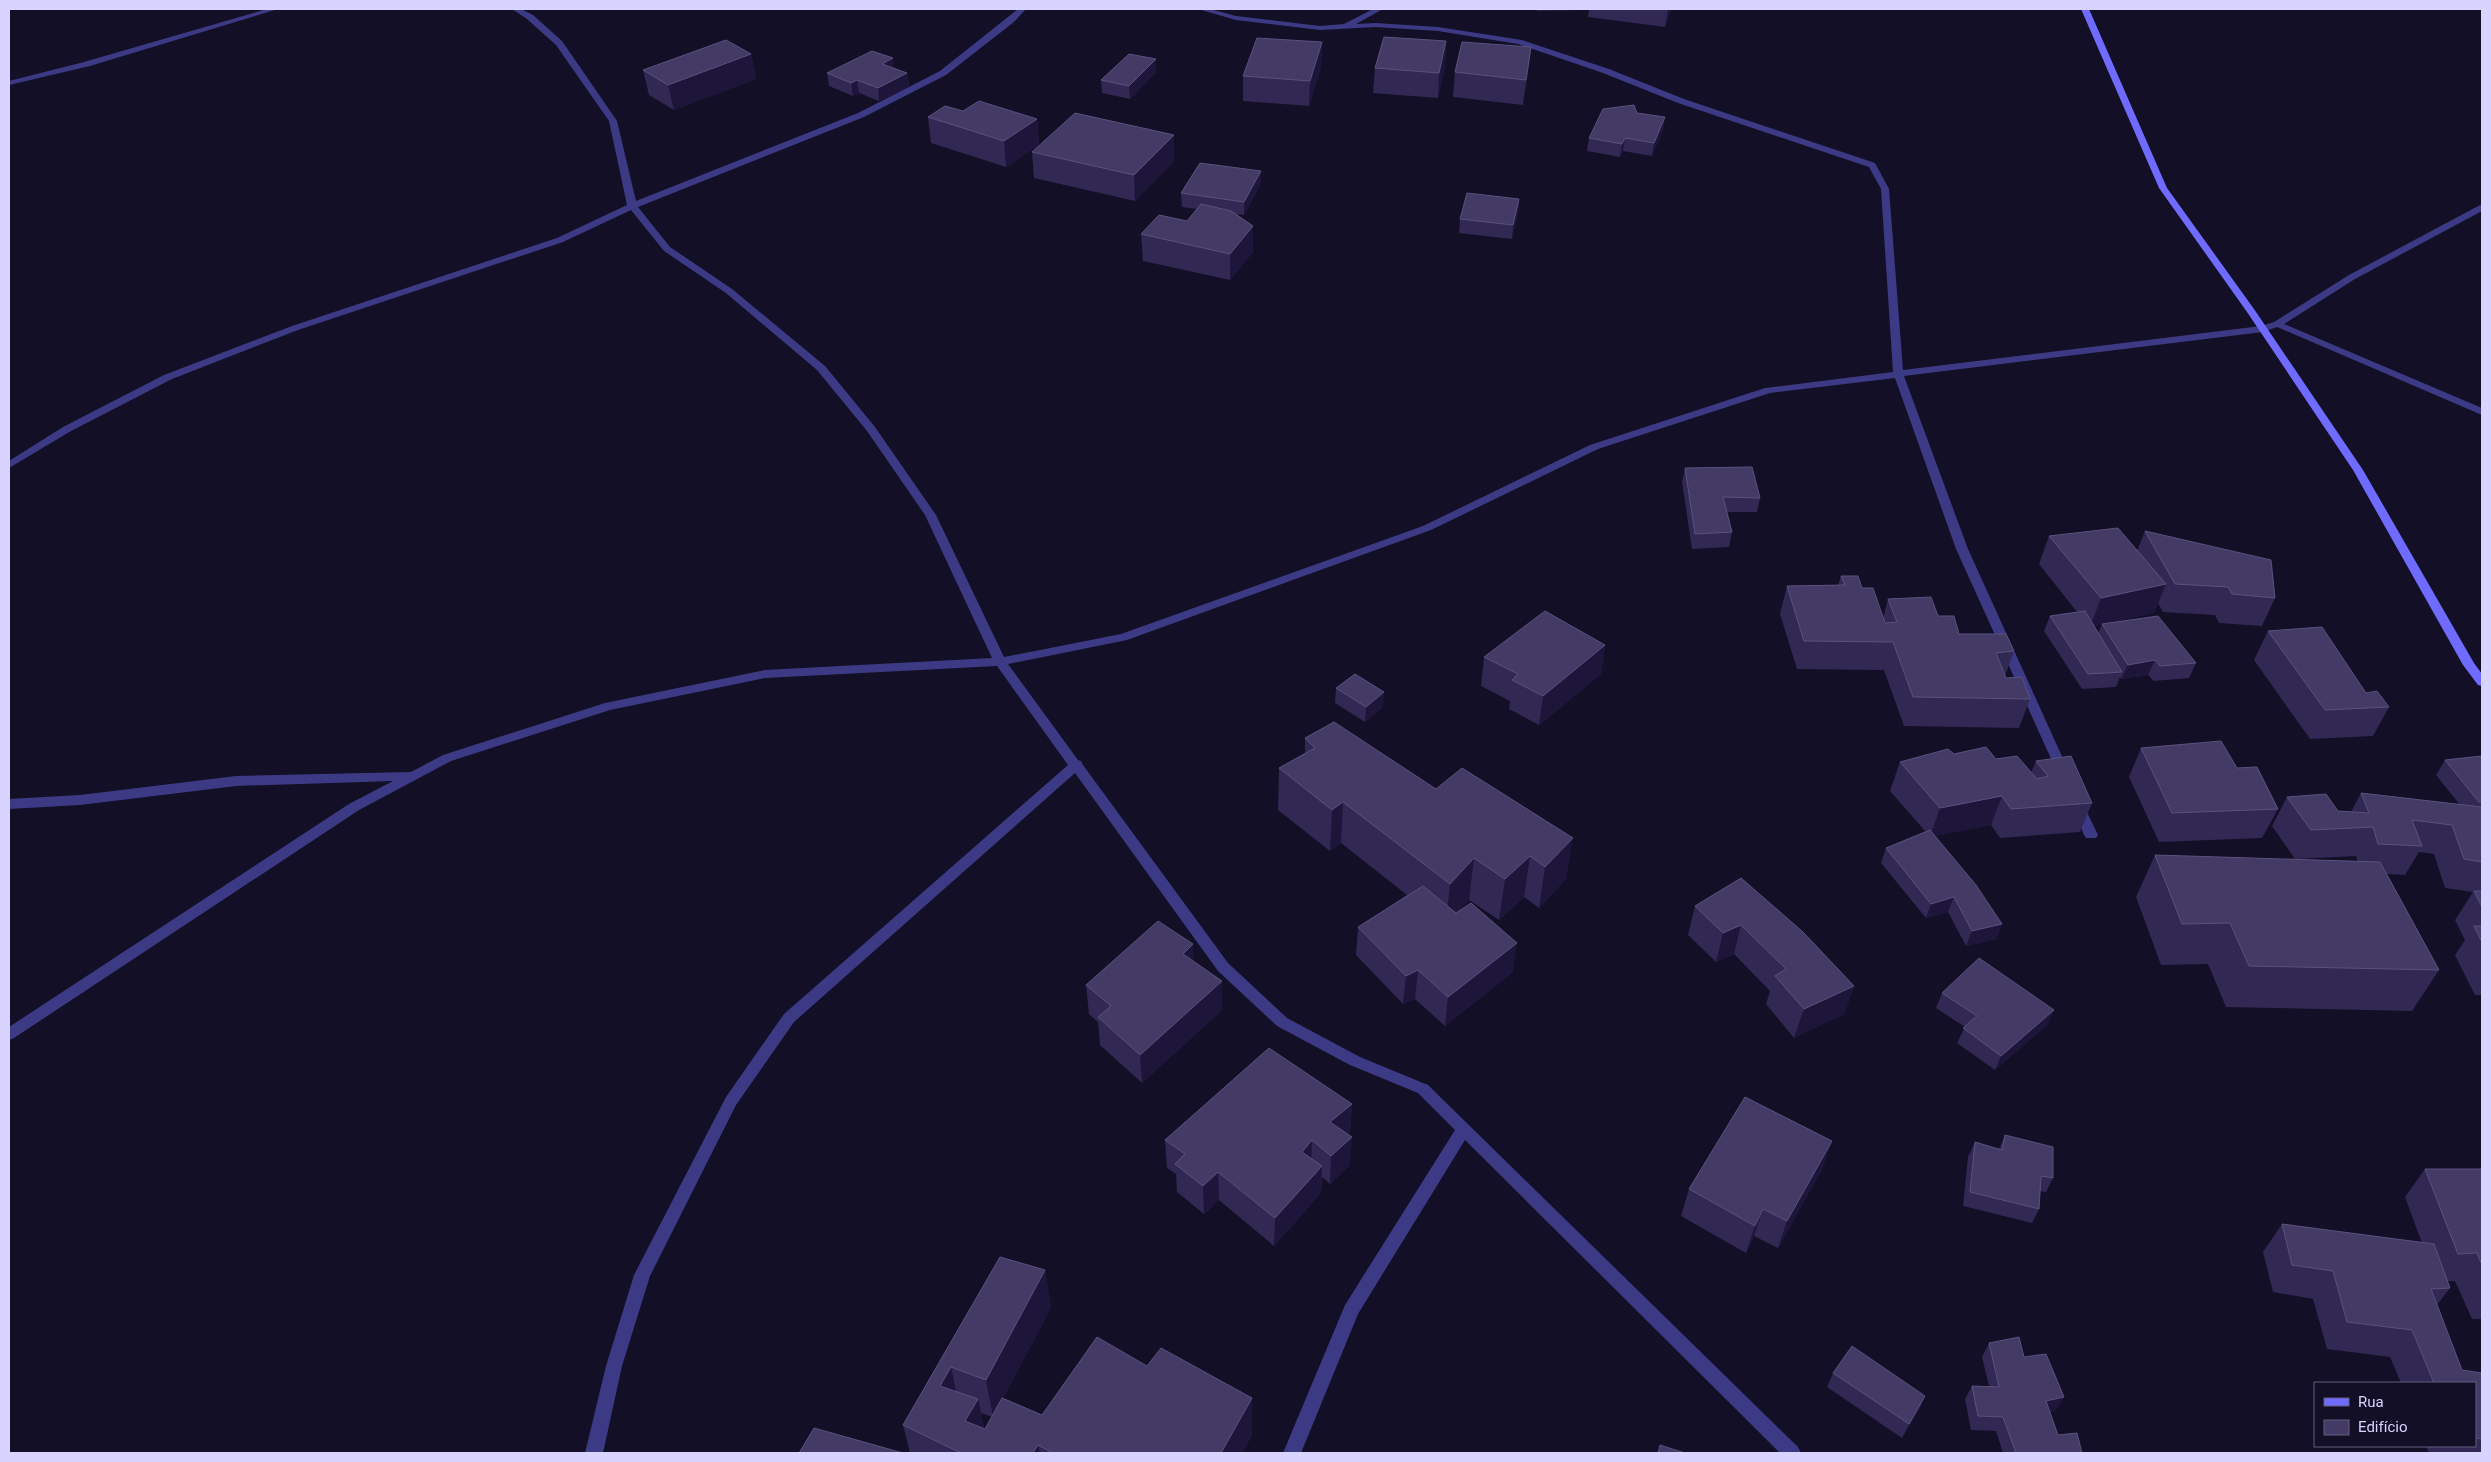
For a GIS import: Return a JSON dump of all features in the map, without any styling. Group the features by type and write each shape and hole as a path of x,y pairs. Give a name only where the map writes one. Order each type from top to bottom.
{"street":[{"path":"9,83 105,59 274,9"},
{"path":"516,9 530,17 559,43 613,121 632,206 666,249 729,291 820,368 871,429 930,515 1000,662 1077,764 1223,967 1282,1022 1355,1061 1423,1089 1792,1453"},
{"path":"9,465 68,429 168,377 295,328 560,240 632,206 861,115 943,73 1022,9"},
{"path":"1202,9 1236,18 1320,28 1374,26 1438,29 1519,42 1606,71 1681,101 1872,165 1885,189 1898,373 1962,549 2091,835"},
{"path":"1343,27 1379,9"},
{"path":"2085,9 2163,188 2263,329 2358,470 2469,664 2482,682"},
{"path":"9,1034 354,807 447,758 610,706 765,674 1000,662 1123,637 1427,528 1594,447 1769,390 2263,329 2277,324 2352,276 2482,207"},
{"path":"2277,324 2482,412"},
{"path":"594,1453 614,1366 642,1275 731,1101 789,1018 1077,764"},
{"path":"9,804 80,800 236,782 413,776"},
{"path":"1292,1453 1351,1310 1464,1128"}],"building":[{"path":"1384,37 1446,41 1439,73 1375,68"},
{"path":"1257,38 1322,42 1310,81 1243,76"},
{"path":"726,40 751,54 668,85 643,70"},
{"path":"1462,42 1531,47 1526,80 1455,72"},
{"path":"872,51 893,58 882,64 907,73 878,88 857,80 851,83 827,73"},
{"path":"1129,54 1156,59 1129,86 1101,80"},
{"path":"979,101 1037,119 1004,141 928,117 945,106 963,111"},
{"path":"1634,105 1637,113 1665,117 1654,143 1625,138 1622,144 1589,138 1603,109"},
{"path":"1075,113 1174,135 1134,175 1032,152"},
{"path":"1200,163 1261,171 1244,202 1181,193"},
{"path":"1467,193 1519,199 1513,225 1460,219"},
{"path":"1201,204 1231,211 1253,226 1230,254 1141,234 1159,215 1187,221"},
{"path":"1752,467 1760,498 1723,497 1732,532 1695,534 1685,468"},
{"path":"2118,528 2166,584 2101,598 2049,536"},
{"path":"2145,531 2271,560 2275,598 2232,594 2228,587 2175,584"},
{"path":"1841,576 1858,576 1862,588 1873,588 1885,623 1897,622 1888,599 1931,597 1938,616 1954,616 1959,634 2006,634 2014,651 1996,653 2006,678 2022,677 2030,699 1913,697 1893,642 1804,641 1787,586 1845,585"},
{"path":"1545,611 1605,645 1543,696 1512,680 1518,674 1484,657"},
{"path":"2085,611 2122,672 2088,674 2050,616"},
{"path":"2158,616 2196,663 2160,666 2155,660 2128,665 2102,624"},
{"path":"2322,627 2366,693 2377,691 2389,707 2325,710 2268,631"},
{"path":"1355,674 1384,692 1366,707 1336,688"},
{"path":"1334,722 1436,789 1462,768 1573,838 1545,867 1530,856 1505,879 1474,858 1450,884 1343,802 1332,810 1279,768 1315,748 1305,738"},
{"path":"2221,741 2237,768 2257,767 2278,809 2172,813 2141,748"},
{"path":"1986,747 1996,759 2017,756 2037,779 2048,776 2036,761 2071,756 2092,803 2011,809 2002,796 1940,808 1900,762 1948,749 1954,754"},
{"path":"2482,756 2482,802 2479,802 2445,760"},
{"path":"2361,793 2482,807 2482,862 2464,859 2452,825 2412,820 2422,846 2378,844 2373,827 2311,830 2287,797 2326,794 2338,811 2369,813"},
{"path":"1930,830 1976,885 2002,924 1972,931 1954,897 1931,904 1886,848"},
{"path":"2155,855 2380,862 2439,970 2249,966 2230,923 2182,924"},
{"path":"1741,878 1803,932 1854,986 1804,1009 1775,976 1786,969 1741,925 1723,933 1695,906"},
{"path":"1423,886 1456,913 1471,903 1517,943 1448,997 1418,970 1406,976 1358,927"},
{"path":"2474,891 2482,891 2482,907"},
{"path":"1158,921 1193,944 1183,954 1222,981 1140,1055 1098,1017 1111,1006 1086,985"},
{"path":"2474,926 2482,926 2482,942"},
{"path":"1979,958 2054,1010 2001,1056 1963,1028 1977,1016 1942,993"},
{"path":"1269,1048 1352,1104 1330,1122 1352,1137 1331,1156 1312,1140 1302,1152 1322,1166 1275,1218 1218,1172 1203,1186 1175,1164 1185,1154 1165,1140"},
{"path":"1745,1097 1832,1141 1787,1221 1763,1209 1755,1226 1689,1189"},
{"path":"2005,1135 2053,1147 2053,1178 2041,1176 2039,1209 1970,1192 1975,1142 2002,1150"},
{"path":"2425,1169 2482,1169 2482,1265 2477,1253 2458,1254"},
{"path":"2282,1224 2434,1244 2450,1288 2431,1289 2462,1370 2482,1373 2482,1439 2476,1438 2476,1382 2434,1382 2412,1330 2347,1322 2333,1271 2292,1265"},
{"path":"1000,1257 1045,1270 986,1380 951,1367 940,1386 978,1399 965,1421 985,1429 1002,1398 1042,1415 1097,1337 1147,1366 1161,1348 1252,1398 1221,1453 1053,1453 1038,1445 1033,1453 961,1453 903,1425"},
{"path":"2019,1337 2024,1357 2046,1354 2064,1397 2046,1401 2058,1435 2077,1433 2082,1453 2016,1453 2003,1417 1978,1416 1972,1386 1999,1387 1989,1343"},
{"path":"1852,1346 1925,1396 1909,1424 1833,1373"},
{"path":"814,1428 903,1453 799,1453"},
{"path":"1660,1445 1685,1453 1658,1453"}]}
